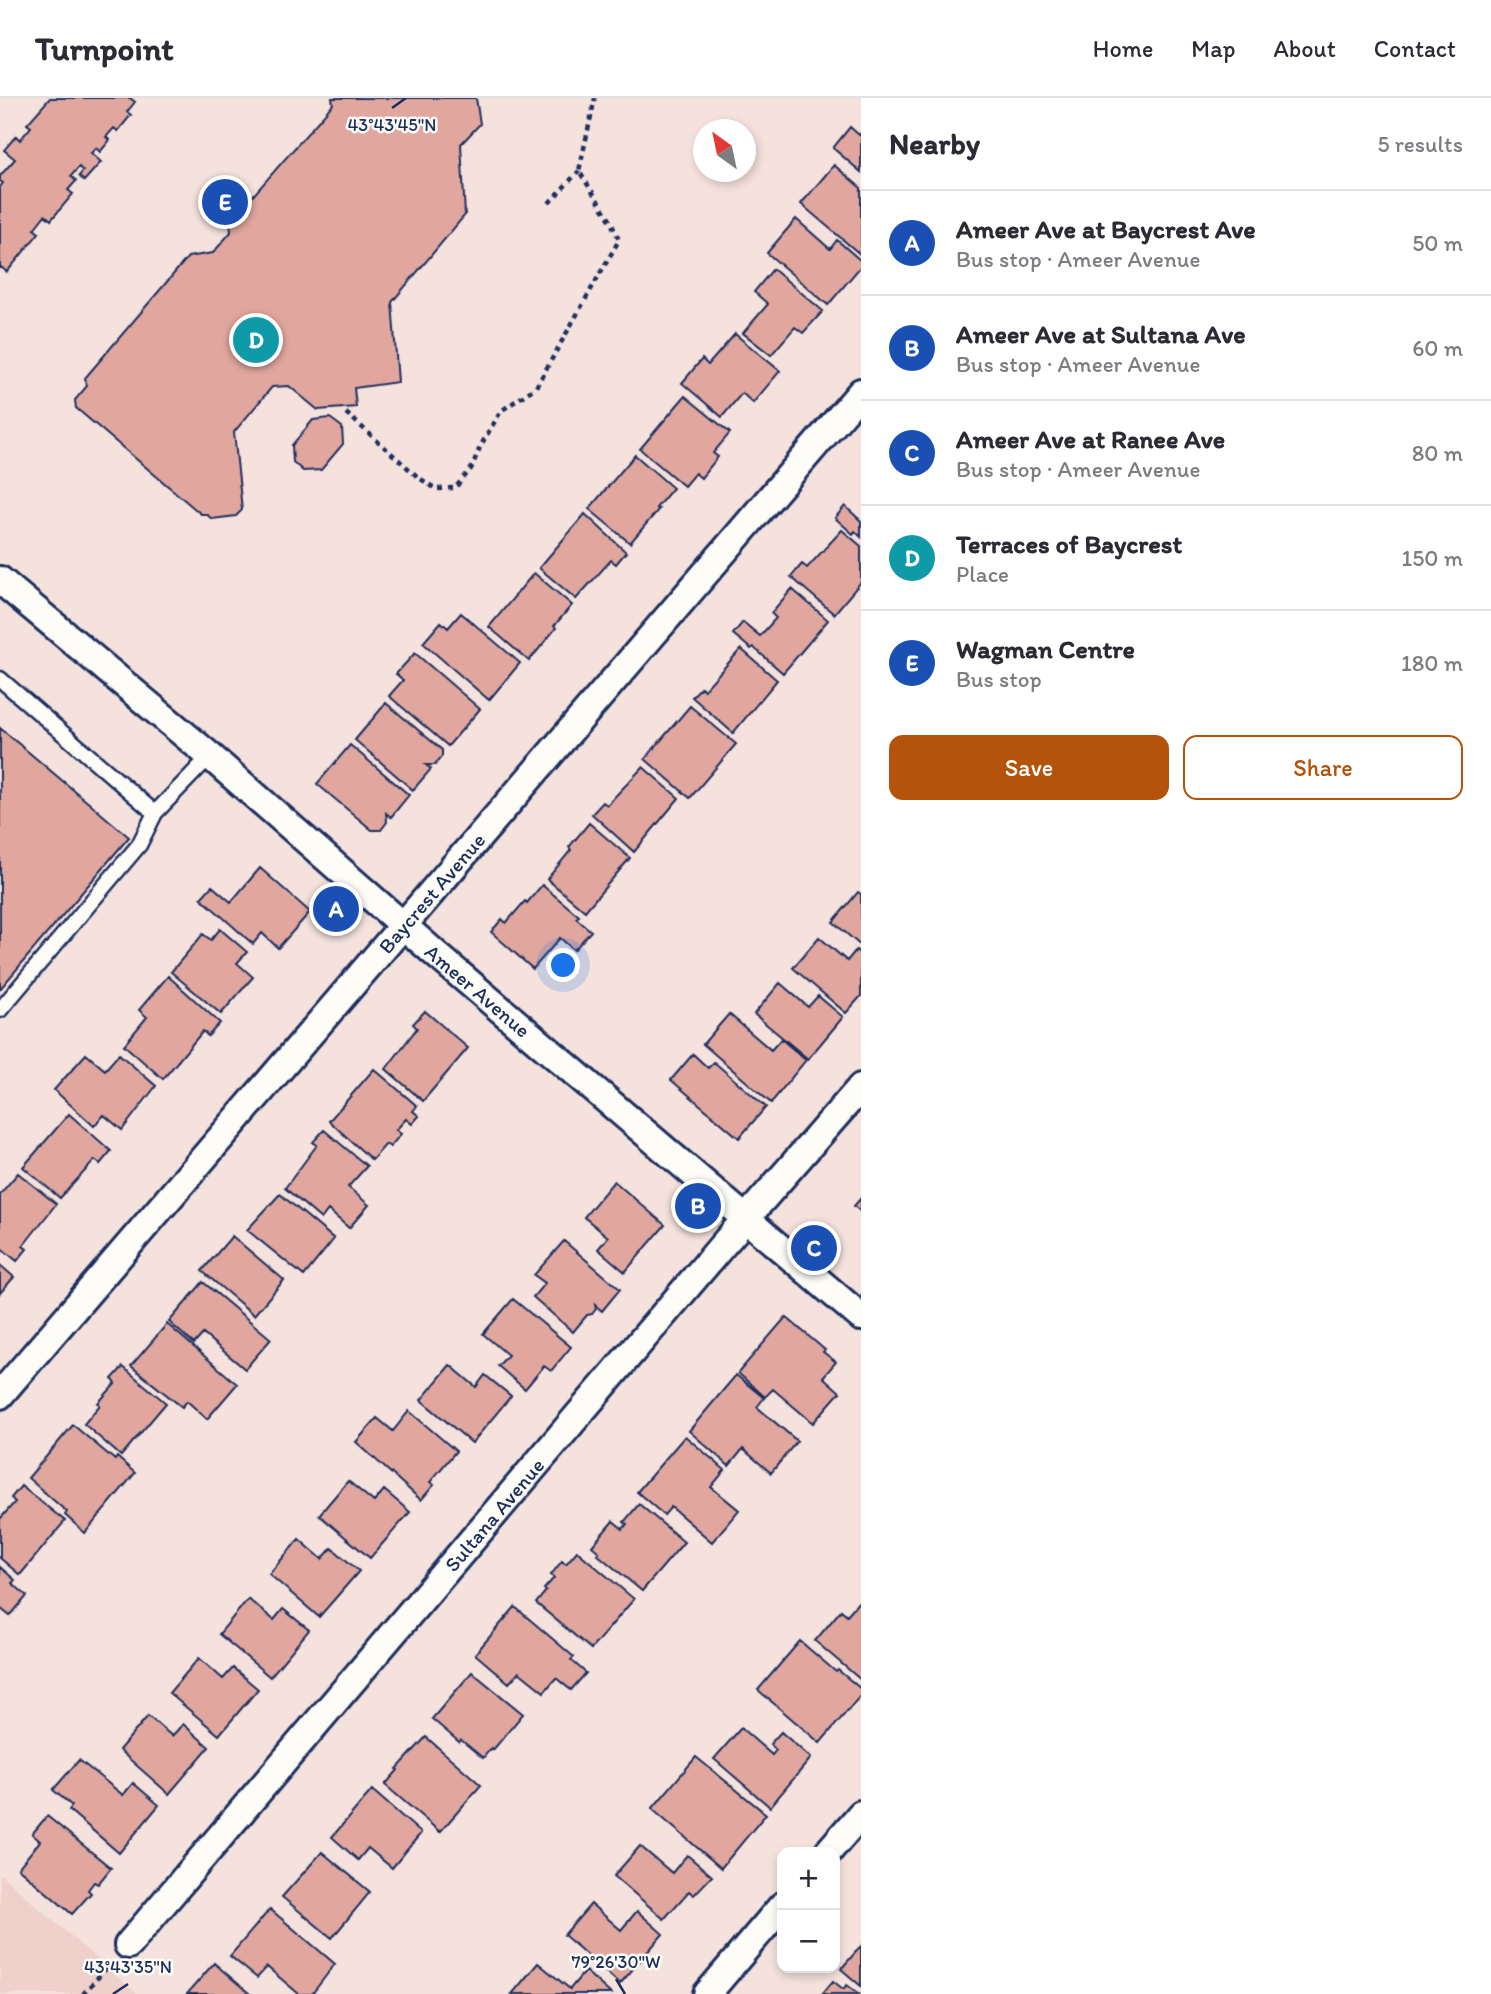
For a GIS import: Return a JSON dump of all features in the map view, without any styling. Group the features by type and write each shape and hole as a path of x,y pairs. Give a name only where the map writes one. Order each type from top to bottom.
{"street":[{"name":"Baycrest Avenue","path":"0,1395 861,392"},
{"name":"Ameer Avenue","path":"0,580 210,756 404,926 861,1317"},
{"name":"Sultana Avenue","path":"128,1945 861,1087"},
{"path":"832,1847 861,1814"},
{"path":"707,1994 779,1910"}],"lane":[{"path":"0,679 155,813"},
{"path":"0,1010 139,845 155,813 210,756"}],"path":[{"path":"549,203 579,171 594,98"},
{"path":"346,413 418,477 436,489 455,488 471,469 481,445 501,411 537,387 619,240 609,218 579,171"},
{"path":"83,1994 128,1945"}],"shaded area":[{"path":"0,1874 137,1994 0,1994"}],"building":[{"path":"50,98 130,98 135,102 127,112 131,115 118,131 114,128 106,137 110,140 100,152 96,148 91,153 101,162 84,181 79,176 83,171 79,167 71,176 76,181 68,190 73,194 51,220 45,215 34,229 39,233 7,272 0,268 0,187 3,183 0,176 15,159 4,150 16,136 20,140 31,127 27,124"},
{"path":"332,98 476,98 480,124 461,144 465,215 392,302 398,382 354,388 356,407 318,410 289,386 272,387 234,432 242,510 236,516 212,519 201,514 76,408 75,400 87,386 85,378 188,257 213,253 231,232 230,222 333,104"},
{"path":"850,127 859,135 861,133 861,172 833,148"},
{"path":"834,165 861,188 861,255 801,204"},
{"path":"796,219 830,249 837,240 861,261 861,266 828,305 767,253"},
{"path":"773,269 823,311 803,333 795,327 771,355 743,333 768,304 754,292"},
{"path":"735,334 780,371 753,403 742,393 722,417 682,383 702,359 708,365"},
{"path":"685,396 730,433 713,453 718,457 701,478 695,473 684,486 640,449"},
{"path":"330,418 342,427 343,444 321,470 303,471 293,462 292,445 313,420"},
{"path":"635,455 673,488 630,543 589,509"},
{"path":"845,506 861,521 861,537 855,531 853,534 835,518"},
{"path":"585,514 626,552 616,564 611,560 576,599 539,568"},
{"path":"842,530 861,546 861,582 834,614 791,577 802,564 807,568"},
{"path":"534,573 572,605 529,661 489,627"},
{"path":"792,589 828,620 783,673 733,634 743,622 760,636 776,618 771,613"},
{"path":"461,613 520,663 489,700 423,643 441,622 448,628"},
{"path":"741,649 777,680 733,733 692,697 701,687 704,690"},
{"path":"415,653 480,709 448,746 389,696 403,680 396,674"},
{"path":"386,703 442,750 442,756 435,765 426,765 431,769 413,790 355,740"},
{"path":"690,706 736,744 690,798 645,759"},
{"path":"0,728 129,837 0,989"},
{"path":"350,745 409,795 391,817 386,813 387,822 381,830 372,830 317,784"},
{"path":"643,767 679,798 634,852 592,814 603,802 607,805"},
{"path":"589,823 630,858 585,911 547,879"},
{"path":"260,868 310,912 278,948 262,933 253,944 201,898 212,886 231,902"},
{"path":"542,885 579,916 576,918 591,931 574,950 560,938 533,969 491,932 502,919 506,923"},
{"path":"858,892 861,894 861,946 833,922"},
{"path":"220,929 247,952 237,963 253,977 221,1014 171,972 203,934 211,940"},
{"path":"819,937 847,961 856,950 861,954 861,996 846,1013 793,968"},
{"path":"168,976 220,1023 208,1036 203,1031 163,1079 124,1045 147,1017 139,1010"},
{"path":"780,983 808,1007 818,996 843,1017 808,1059 754,1014"},
{"path":"425,1011 468,1048 423,1101 386,1069 417,1028 413,1024"},
{"path":"729,1014 771,1050 781,1039 806,1060 771,1103 703,1044"},
{"path":"86,1054 105,1070 119,1054 156,1086 122,1130 104,1115 94,1126 54,1090"},
{"path":"693,1054 708,1068 714,1062 766,1107 739,1138 671,1080"},
{"path":"374,1069 417,1106 413,1111 419,1116 412,1124 406,1119 396,1130 401,1134 390,1147 386,1144 372,1160 329,1121"},
{"path":"69,1114 111,1151 100,1164 95,1160 60,1198 23,1167"},
{"path":"324,1130 367,1166 348,1187 369,1205 349,1228 328,1210 321,1219 285,1188 317,1145 313,1142"},
{"path":"18,1173 56,1204 23,1246 27,1249 17,1261 0,1247 0,1194"},
{"path":"614,1181 665,1225 625,1272 598,1249 608,1237 584,1217"},
{"path":"280,1194 334,1239 304,1276 247,1230"},
{"path":"861,1198 861,1212 854,1206"},
{"path":"232,1236 284,1280 254,1315 202,1271"},
{"path":"564,1241 620,1289 602,1311 595,1305 596,1309 592,1314 587,1315 573,1332 533,1297 545,1283 534,1275"},
{"path":"0,1265 14,1277 0,1293"},
{"path":"203,1282 271,1339 245,1369 203,1334 194,1344 169,1322"},
{"path":"513,1299 571,1347 551,1371 544,1366 525,1389 498,1366 508,1355 483,1334"},
{"path":"786,1317 836,1362 823,1377 840,1392 813,1423 773,1389 765,1397 738,1373"},
{"path":"167,1324 237,1384 207,1419 187,1401 182,1407 131,1366"},
{"path":"450,1365 476,1387 485,1375 511,1396 472,1443 421,1400"},
{"path":"123,1367 166,1403 121,1456 84,1424 116,1383 112,1379"},
{"path":"736,1375 764,1398 757,1407 797,1441 771,1473 743,1449 729,1466 689,1431"},
{"path":"409,1411 456,1451 430,1482 434,1485 421,1500 356,1442 377,1418 393,1431"},
{"path":"73,1425 135,1473 85,1533 65,1515 67,1512 28,1478"},
{"path":"685,1436 725,1470 711,1487 739,1510 712,1542 671,1507 664,1515 637,1492"},
{"path":"348,1481 374,1502 384,1490 410,1512 370,1558 319,1515"},
{"path":"21,1486 65,1521 20,1575 0,1558 0,1519 15,1502 11,1498"},
{"path":"639,1504 684,1542 642,1591 597,1554 599,1552 592,1546 613,1521 623,1529 627,1524 624,1522"},
{"path":"299,1539 322,1559 332,1548 359,1571 319,1617 269,1574"},
{"path":"577,1551 634,1599 591,1649 536,1603 546,1591 544,1589 554,1578 551,1575 562,1561 566,1564"},
{"path":"0,1567 15,1580 12,1583 27,1596 10,1616 0,1608"},
{"path":"248,1599 274,1620 283,1609 309,1630 270,1677 219,1634"},
{"path":"861,1599 861,1680 815,1641 841,1610 847,1615"},
{"path":"515,1607 574,1657 571,1660 586,1673 571,1690 556,1678 544,1692 519,1672 509,1683 475,1654"},
{"path":"800,1641 861,1689 861,1695 820,1743 758,1690"},
{"path":"199,1658 223,1679 233,1668 258,1689 219,1735 169,1693"},
{"path":"472,1672 523,1714 483,1758 432,1719"},
{"path":"148,1716 172,1736 183,1724 209,1747 169,1794 119,1750"},
{"path":"741,1728 772,1755 776,1750 770,1744 781,1732 811,1758 770,1807 714,1759"},
{"path":"426,1737 481,1785 440,1832 385,1785"},
{"path":"696,1757 766,1814 721,1868 652,1809"},
{"path":"79,1760 123,1795 133,1783 159,1805 119,1853 69,1810 72,1806 53,1790"},
{"path":"372,1790 421,1833 392,1868 368,1848 358,1860 332,1837"},
{"path":"47,1816 111,1868 98,1884 94,1882 88,1890 91,1893 72,1914 18,1868 40,1841 32,1834"},
{"path":"640,1846 672,1873 687,1855 712,1876 694,1895 689,1891 664,1919 614,1876"},
{"path":"322,1852 370,1892 332,1938 282,1897"},
{"path":"591,1904 621,1930 637,1911 663,1934 620,1984 564,1935"},
{"path":"270,1909 335,1964 312,1994 299,1994 267,1967 257,1978 230,1956"},
{"path":"861,1946 861,1986 841,1969"},
{"path":"214,1963 250,1994 187,1994"},
{"path":"538,1963 570,1989 585,1971 611,1994 512,1994"},
{"path":"833,1981 843,1989 847,1985 859,1994 822,1994"}],"place":[{"name":"Wagman Centre","path":"225,202"},
{"name":"Terraces of Baycrest","path":"256,340"},
{"name":"Ameer Ave at Baycrest Ave","path":"336,909"},
{"name":"Ameer Ave at Sultana Ave","path":"698,1206"},
{"name":"Ameer Ave at Ranee Ave","path":"814,1248"}]}
